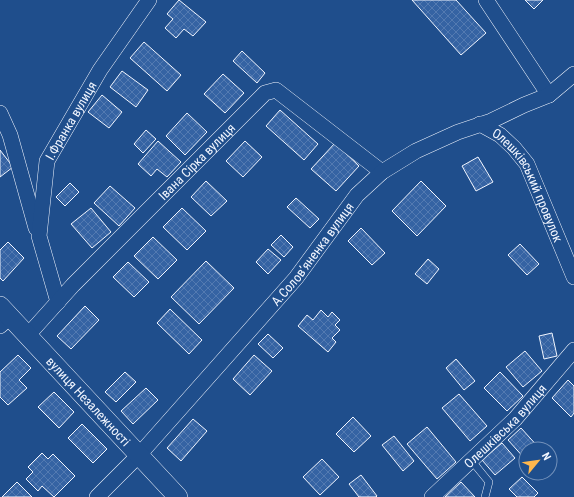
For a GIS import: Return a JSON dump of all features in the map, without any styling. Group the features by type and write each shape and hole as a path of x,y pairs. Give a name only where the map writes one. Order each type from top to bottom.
{"street":[{"name":"І.Франка вулиця","path":"58,302 39,236 47,162 100,70 149,0"},
{"path":"486,0 549,96"},
{"name":"А.Солов’яненка вулиця","path":"97,497 139,455 296,278 357,195 382,172 416,151 458,132 491,121 524,104 549,96 574,74"},
{"name":"Івана Сірка вулиця","path":"28,336 73,286 265,93 276,90 382,172"},
{"path":"0,113 10,135 39,236"},
{"name":"Олешківський провулок","path":"480,124 500,135 514,148 527,164 574,277"},
{"name":"вулиця Незалежності","path":"3,316 28,336 178,497"},
{"name":"Олешківська вулиця","path":"432,497 516,419 574,350"}],"lane":[{"path":"471,460 489,482 486,497"}],"building":[{"path":"179,0 206,22 193,36 184,29 176,38 165,28 173,19 167,14"},
{"path":"412,0 456,0 486,33 461,55"},
{"path":"525,0 543,0 534,9"},
{"path":"144,42 181,75 167,91 130,58"},
{"path":"242,51 265,73 257,83 233,61"},
{"path":"122,71 148,90 136,107 110,87"},
{"path":"223,74 244,93 225,113 204,94"},
{"path":"102,95 122,112 109,128 88,112"},
{"path":"280,110 318,144 304,160 266,126"},
{"path":"187,113 207,132 185,155 166,136"},
{"path":"146,130 156,139 143,153 134,144"},
{"path":"158,141 181,162 167,177 157,169 151,176 138,164"},
{"path":"245,141 262,157 243,177 226,161"},
{"path":"335,143 359,166 336,191 311,169"},
{"path":"0,150 13,167 0,177"},
{"path":"478,157 493,182 476,191 462,166"},
{"path":"206,181 227,201 211,216 191,197"},
{"path":"421,181 446,206 417,236 392,211"},
{"path":"70,183 79,192 65,206 56,197"},
{"path":"110,186 135,208 119,226 94,203"},
{"path":"296,198 319,219 310,228 287,207"},
{"path":"91,208 111,232 92,248 71,224"},
{"path":"182,208 206,231 187,250 163,227"},
{"path":"361,228 385,253 372,265 348,241"},
{"path":"281,235 293,247 284,257 271,245"},
{"path":"153,237 177,260 158,279 134,256"},
{"path":"8,242 24,258 3,281 0,278 0,250"},
{"path":"520,244 539,264 527,275 508,255"},
{"path":"268,249 281,260 268,274 256,262"},
{"path":"428,259 439,269 427,284 415,274"},
{"path":"206,261 234,288 199,324 171,297"},
{"path":"128,262 149,282 134,297 113,277"},
{"path":"85,306 99,320 71,349 57,336"},
{"path":"170,309 202,340 189,354 157,323"},
{"path":"321,310 328,317 332,312 340,320 335,325 340,330 332,338 336,342 328,352 298,326 307,315 313,320"},
{"path":"552,333 557,356 544,359 539,336"},
{"path":"268,334 283,348 273,358 258,344"},
{"path":"525,351 542,371 523,387 506,367"},
{"path":"18,355 31,368 19,380 27,388 8,405 0,397 0,372"},
{"path":"254,355 272,371 250,395 233,379"},
{"path":"456,359 475,381 464,390 446,368"},
{"path":"125,372 136,382 116,402 105,392"},
{"path":"500,372 523,396 507,411 484,388"},
{"path":"568,380 574,386 574,413 571,417 552,398"},
{"path":"146,388 158,400 133,424 121,411"},
{"path":"54,392 74,412 59,428 38,407"},
{"path":"459,394 487,426 470,441 442,408"},
{"path":"353,417 371,436 354,452 336,434"},
{"path":"193,419 207,431 181,461 167,448"},
{"path":"82,424 107,449 93,463 68,438"},
{"path":"427,427 456,462 437,479 407,444"},
{"path":"521,428 533,441 518,441 518,451 508,440"},
{"path":"394,436 414,461 403,471 382,445"},
{"path":"502,443 515,458 495,475 482,460"},
{"path":"42,453 48,459 53,454 75,476 54,497 42,486 38,491 26,479 33,472 28,467"},
{"path":"322,459 339,477 320,495 303,477"},
{"path":"361,475 377,496 376,497 359,497 349,484"},
{"path":"518,481 526,481 538,493 534,497 517,497 509,489"},
{"path":"17,482 32,497 2,497"},
{"path":"461,482 475,497 445,497"}]}
